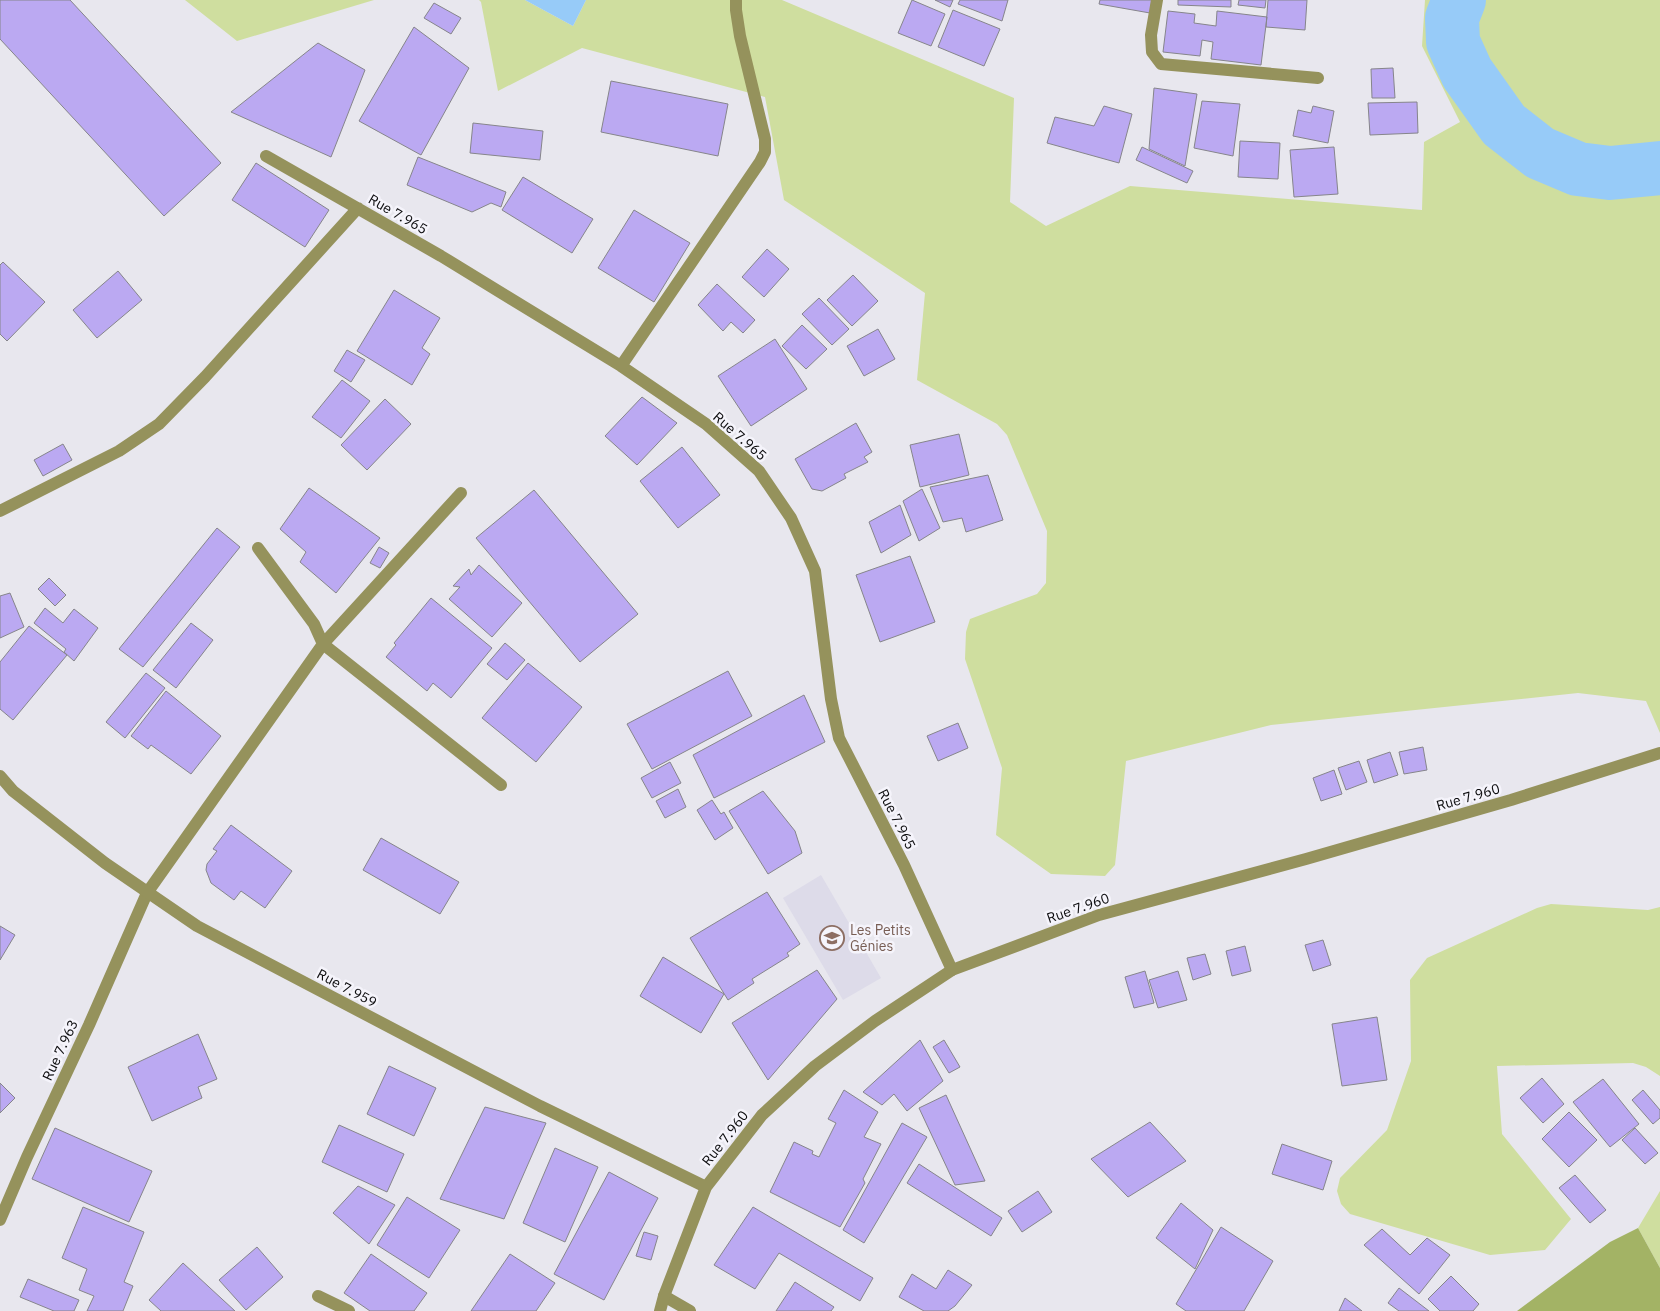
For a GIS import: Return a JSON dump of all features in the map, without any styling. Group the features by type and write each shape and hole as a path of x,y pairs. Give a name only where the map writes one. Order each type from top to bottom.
{"street":[{"path":"621,366 754,170 764,152 765,139 740,36 736,0"},
{"path":"1157,0 1151,35 1152,52 1161,64 1318,78"},
{"name":"Rue 7.965","path":"266,156 441,256 621,366 706,424 759,471 791,518 816,571 830,699 839,738 904,864 952,970"},
{"path":"0,511 119,451 159,424 205,377 358,208"},
{"name":"Rue 7.963","path":"0,1220 147,893 323,644 461,493"},
{"path":"258,548 304,609 314,624 323,644 501,785"},
{"name":"Rue 7.960","path":"660,1311 706,1187 762,1115 815,1066 875,1021 952,970 1099,915 1324,854 1511,800 1660,753"},
{"name":"Rue 7.959","path":"0,776 13,791 105,863 197,926 531,1102 706,1187"},
{"path":"318,1296 349,1311"},
{"path":"664,1296 690,1311"}],"shaded area":[{"name":"Les Petits Génies","path":"821,875 881,978 843,1000 783,898"}],"green space":[{"path":"185,0 374,0 237,41"},
{"path":"479,0 525,0 573,26 586,0 782,0 1014,98 1010,202 1046,226 1130,186 1422,210 1424,142 1460,122 1422,46 1425,0 1660,0 1660,733 1646,701 1578,693 1271,725 1126,761 1115,865 1105,876 1051,874 996,835 1002,768 965,659 966,632 970,619 1037,594 1046,583 1047,531 1007,435 997,424 917,380 925,293 784,200 765,97 582,48 498,91 481,2"},
{"path":"1551,904 1648,910 1660,907 1660,1076 1646,1067 1633,1063 1497,1066 1502,1134 1571,1219 1545,1250 1490,1255 1350,1214 1341,1204 1337,1191 1340,1178 1387,1130 1411,1061 1410,980 1427,958 1537,908"},
{"path":"1660,1191 1660,1268 1638,1228"},
{"path":"1638,1228 1660,1268 1660,1311 1517,1311 1610,1242"}],"water":[{"path":"525,0 586,0 573,26"}],"building":[{"path":"0,0 70,0 221,163 164,216 0,39"},
{"path":"912,0 945,14 931,46 898,33"},
{"path":"935,0 953,0 950,7"},
{"path":"960,0 1008,0 1002,21 958,4"},
{"path":"1100,0 1152,0 1150,13 1099,4"},
{"path":"1178,0 1231,0 1231,7 1178,5"},
{"path":"1239,0 1266,0 1265,8 1238,5"},
{"path":"1268,0 1307,0 1305,30 1266,27"},
{"path":"434,3 461,18 451,34 424,18"},
{"path":"953,10 1000,29 984,66 938,47"},
{"path":"1168,11 1195,14 1194,23 1216,26 1217,11 1267,17 1261,65 1211,59 1213,42 1202,40 1200,56 1163,52"},
{"path":"414,27 469,68 421,155 359,121"},
{"path":"318,43 365,70 331,157 231,112"},
{"path":"1393,68 1395,98 1372,98 1371,69"},
{"path":"611,81 728,104 718,156 601,132"},
{"path":"1154,88 1197,94 1185,166 1149,149"},
{"path":"1202,101 1240,104 1233,156 1194,148"},
{"path":"1417,102 1418,133 1370,135 1368,103"},
{"path":"1104,106 1132,114 1119,163 1047,143 1055,117 1094,126"},
{"path":"1313,106 1334,111 1328,143 1293,136 1298,110 1311,113"},
{"path":"473,123 543,131 540,160 470,153"},
{"path":"1240,141 1280,143 1278,179 1238,177"},
{"path":"1142,147 1193,171 1187,183 1136,160"},
{"path":"1334,147 1338,194 1294,197 1290,150"},
{"path":"418,157 506,192 501,207 491,203 472,212 407,185"},
{"path":"256,163 329,210 305,247 232,200"},
{"path":"523,177 593,219 572,253 502,210"},
{"path":"634,210 690,243 654,302 598,268"},
{"path":"767,249 789,269 764,297 742,277"},
{"path":"3,262 45,302 7,341 0,334 0,265"},
{"path":"118,271 142,300 97,338 73,310"},
{"path":"853,275 878,301 852,326 827,300"},
{"path":"717,284 755,320 743,333 731,322 723,331 698,305"},
{"path":"394,290 440,318 422,348 430,354 412,385 357,351"},
{"path":"819,298 849,329 832,345 802,314"},
{"path":"802,325 827,349 806,369 782,346"},
{"path":"878,329 895,359 864,376 847,346"},
{"path":"775,339 807,389 751,426 718,376"},
{"path":"347,350 365,360 351,382 334,371"},
{"path":"342,380 370,401 341,438 312,417"},
{"path":"642,397 677,423 637,465 605,436"},
{"path":"385,399 411,424 367,470 341,445"},
{"path":"856,423 872,452 864,457 868,462 844,474 846,478 822,491 812,489 795,459"},
{"path":"959,434 969,475 920,487 910,445"},
{"path":"63,444 72,460 43,476 34,460"},
{"path":"682,447 720,495 678,528 640,481"},
{"path":"988,475 1003,520 966,532 962,518 943,522 930,487"},
{"path":"309,488 380,538 336,593 300,562 306,552 280,529"},
{"path":"922,489 940,528 919,541 903,501"},
{"path":"534,490 638,614 580,662 476,538"},
{"path":"900,505 911,535 881,553 869,522"},
{"path":"217,528 240,547 143,667 119,649"},
{"path":"379,547 389,553 380,568 370,563"},
{"path":"910,556 935,622 880,642 856,575"},
{"path":"479,565 522,603 492,637 449,599 460,587 453,586 469,569 471,575"},
{"path":"49,578 66,595 55,606 38,589"},
{"path":"10,593 24,627 0,638 0,596"},
{"path":"431,598 492,648 451,698 433,683 427,691 386,657 396,645 394,643"},
{"path":"45,608 63,623 74,609 98,628 74,661 64,652 66,649 34,623"},
{"path":"191,623 213,640 176,688 153,670"},
{"path":"29,626 67,655 13,720 0,709 0,662"},
{"path":"505,643 525,660 507,680 487,664"},
{"path":"528,663 582,707 536,762 482,718"},
{"path":"728,671 752,716 652,769 627,724"},
{"path":"146,673 165,688 125,738 106,722"},
{"path":"166,691 221,736 191,774 151,745 148,749 131,736"},
{"path":"804,695 825,742 714,798 693,755"},
{"path":"958,723 968,748 938,761 927,736"},
{"path":"1423,747 1427,770 1404,774 1399,752"},
{"path":"1390,752 1398,775 1374,783 1367,760"},
{"path":"1359,761 1367,782 1346,790 1338,768"},
{"path":"670,762 681,783 652,798 641,778"},
{"path":"1334,770 1342,794 1321,801 1313,778"},
{"path":"678,789 686,807 665,818 656,801"},
{"path":"763,791 795,831 802,853 768,874 729,811"},
{"path":"712,800 721,814 724,812 733,828 715,840 697,810"},
{"path":"231,825 292,871 265,908 241,891 234,900 211,883 206,870 207,864 217,851 213,849"},
{"path":"381,838 459,882 440,914 363,870"},
{"path":"767,892 800,944 787,953 789,956 752,979 754,983 728,1000 690,938"},
{"path":"0,926 15,935 0,960"},
{"path":"1323,940 1331,965 1313,971 1305,945"},
{"path":"1245,946 1251,971 1232,976 1226,951"},
{"path":"1205,954 1211,974 1193,980 1187,958"},
{"path":"663,957 724,994 701,1033 640,996"},
{"path":"817,970 837,999 768,1080 732,1023"},
{"path":"1145,971 1154,1003 1134,1008 1125,977"},
{"path":"1178,971 1187,1000 1158,1008 1149,980"},
{"path":"1377,1017 1387,1080 1342,1086 1332,1024"},
{"path":"198,1034 217,1079 198,1087 202,1098 152,1121 128,1067"},
{"path":"920,1040 943,1081 907,1111 894,1094 882,1105 863,1092"},
{"path":"944,1040 960,1067 949,1073 933,1047"},
{"path":"389,1066 436,1088 414,1136 367,1114"},
{"path":"1542,1078 1564,1104 1543,1123 1520,1098"},
{"path":"1603,1079 1639,1124 1610,1147 1573,1102"},
{"path":"0,1083 15,1098 0,1113"},
{"path":"844,1090 878,1112 864,1137 881,1144 863,1179 865,1183 840,1227 770,1192 794,1142 813,1151 812,1154 819,1157 836,1123 828,1119"},
{"path":"1643,1090 1660,1110 1660,1118 1653,1124 1632,1100"},
{"path":"946,1095 985,1181 955,1185 919,1108"},
{"path":"485,1107 546,1123 504,1219 440,1199"},
{"path":"1569,1112 1597,1140 1569,1167 1542,1139"},
{"path":"1150,1122 1186,1161 1128,1197 1091,1159"},
{"path":"902,1123 927,1137 864,1243 843,1230"},
{"path":"339,1125 404,1154 387,1192 322,1162"},
{"path":"55,1128 152,1171 129,1222 32,1179"},
{"path":"1635,1128 1658,1153 1645,1164 1622,1140"},
{"path":"1282,1144 1332,1161 1323,1190 1272,1174"},
{"path":"555,1148 598,1167 565,1242 523,1223"},
{"path":"919,1164 1002,1218 991,1236 907,1183"},
{"path":"609,1172 658,1198 604,1300 554,1274"},
{"path":"1575,1175 1606,1210 1590,1223 1559,1188"},
{"path":"358,1186 395,1205 369,1244 333,1213"},
{"path":"1038,1191 1052,1212 1022,1232 1008,1211"},
{"path":"407,1197 460,1230 429,1278 377,1245"},
{"path":"1181,1203 1213,1230 1195,1269 1156,1238"},
{"path":"83,1207 144,1232 124,1282 133,1286 123,1311 87,1311 94,1296 79,1290 87,1269 62,1258"},
{"path":"753,1207 873,1278 860,1301 779,1253 755,1289 714,1265"},
{"path":"1221,1227 1273,1261 1244,1311 1186,1311 1176,1304"},
{"path":"1382,1229 1410,1255 1427,1238 1450,1255 1419,1294 1364,1245"},
{"path":"644,1232 658,1236 651,1260 636,1256"},
{"path":"257,1247 283,1277 246,1310 219,1280"},
{"path":"371,1254 427,1293 414,1311 370,1311 344,1293"},
{"path":"510,1254 555,1283 536,1311 471,1311"},
{"path":"183,1263 235,1311 161,1311 149,1300"},
{"path":"948,1270 972,1285 955,1306 948,1311 924,1311 899,1297 912,1274 936,1289"},
{"path":"1451,1276 1479,1304 1473,1311 1440,1311 1428,1299"},
{"path":"28,1279 79,1300 74,1311 54,1311 20,1297"},
{"path":"795,1282 834,1307 831,1311 776,1311"},
{"path":"1399,1288 1429,1311 1399,1311 1388,1303"},
{"path":"1345,1298 1362,1311 1339,1311"}],"waterway":[{"path":"1459,0 1452,18 1453,42 1467,73 1504,125 1540,153 1578,169 1610,173 1660,168"}],"place":[{"name":"Les Petits Génies","path":"832,938"}]}
